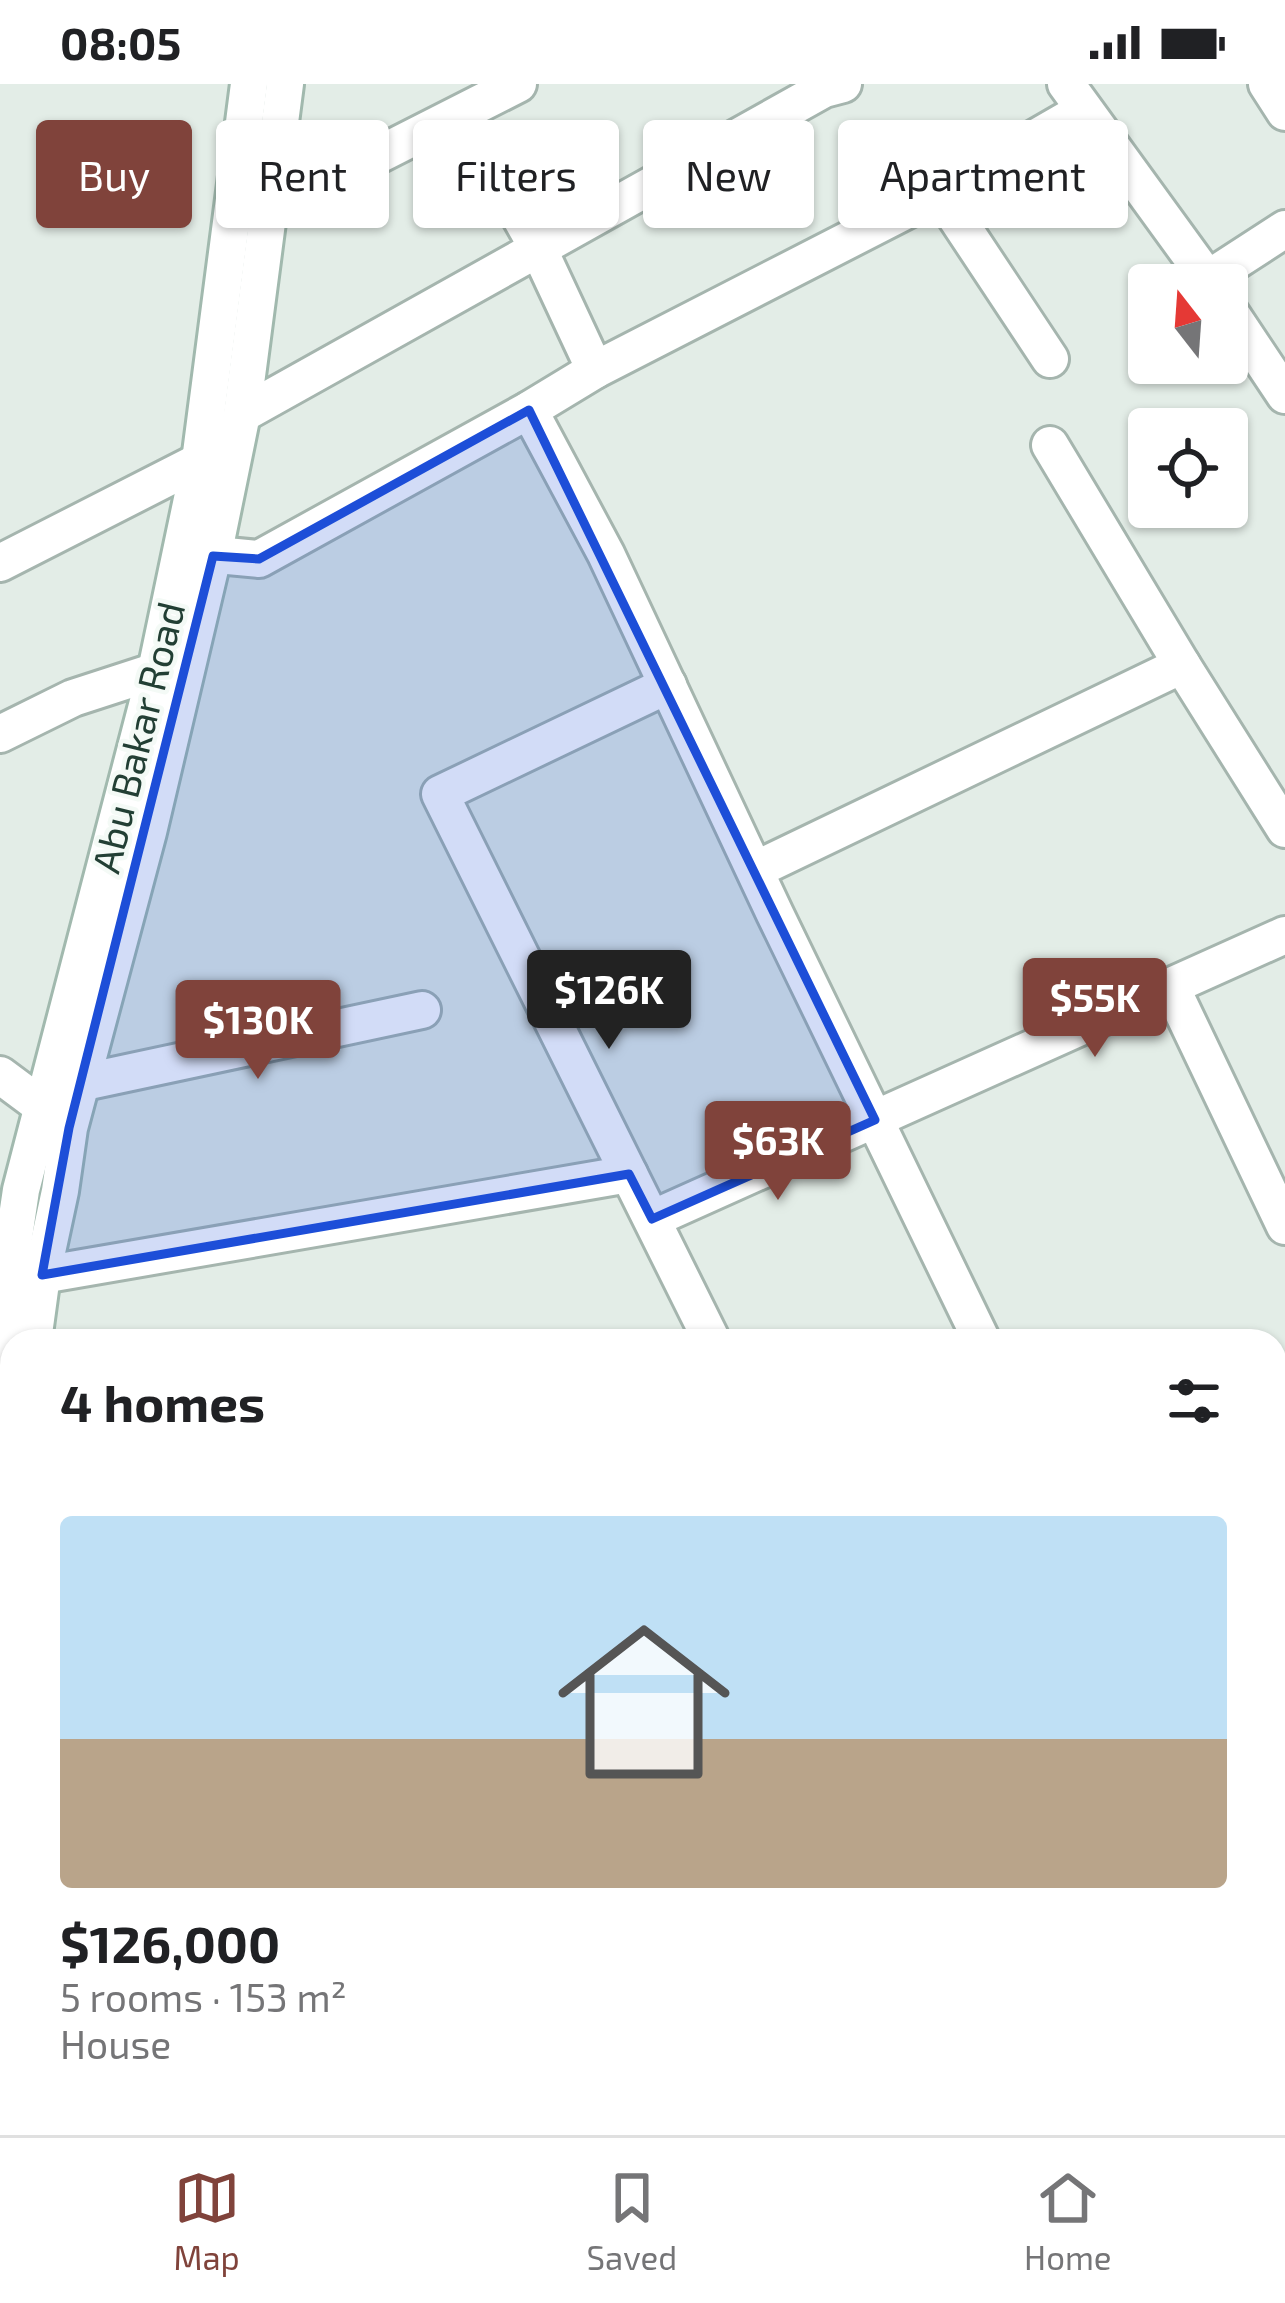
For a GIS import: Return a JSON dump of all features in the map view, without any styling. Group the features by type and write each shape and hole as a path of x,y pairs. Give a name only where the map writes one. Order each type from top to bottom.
{"street":[{"name":"Abu Bakar Road","path":"13,1329 26,1270 60,1191 80,1083 148,832 197,554 200,461 249,84"},
{"name":"Abu Bakar Road","path":"280,120 285,84"},
{"path":"389,151 518,84"},
{"path":"1267,84 1285,112"},
{"path":"242,414 830,86"},
{"path":"1043,120 1075,97 1197,264"},
{"path":"462,115 539,250 595,370"},
{"name":"Abu Bakar Road","path":"32,1329 21,1190 156,671 242,414 266,228"},
{"path":"197,554 259,559 595,370 872,228"},
{"path":"963,228 1050,359"},
{"path":"1245,264 1285,229"},
{"path":"1248,339 1285,395"},
{"path":"529,410 606,554 976,1329"},
{"path":"1049,445 1285,829"},
{"path":"0,563 200,461"},
{"path":"755,870 1182,665"},
{"path":"0,734 73,698 156,671"},
{"path":"668,685 440,794 706,1329"},
{"path":"652,1220 1285,935"},
{"path":"1171,987 1285,1226"},
{"path":"80,1083 422,1010"},
{"path":"0,1075 43,1107"},
{"path":"26,1270 629,1174"}],"highlighted area":[{"path":"529,410 875,1120 652,1219 629,1174 42,1275 69,1128 213,556 259,559"}]}
